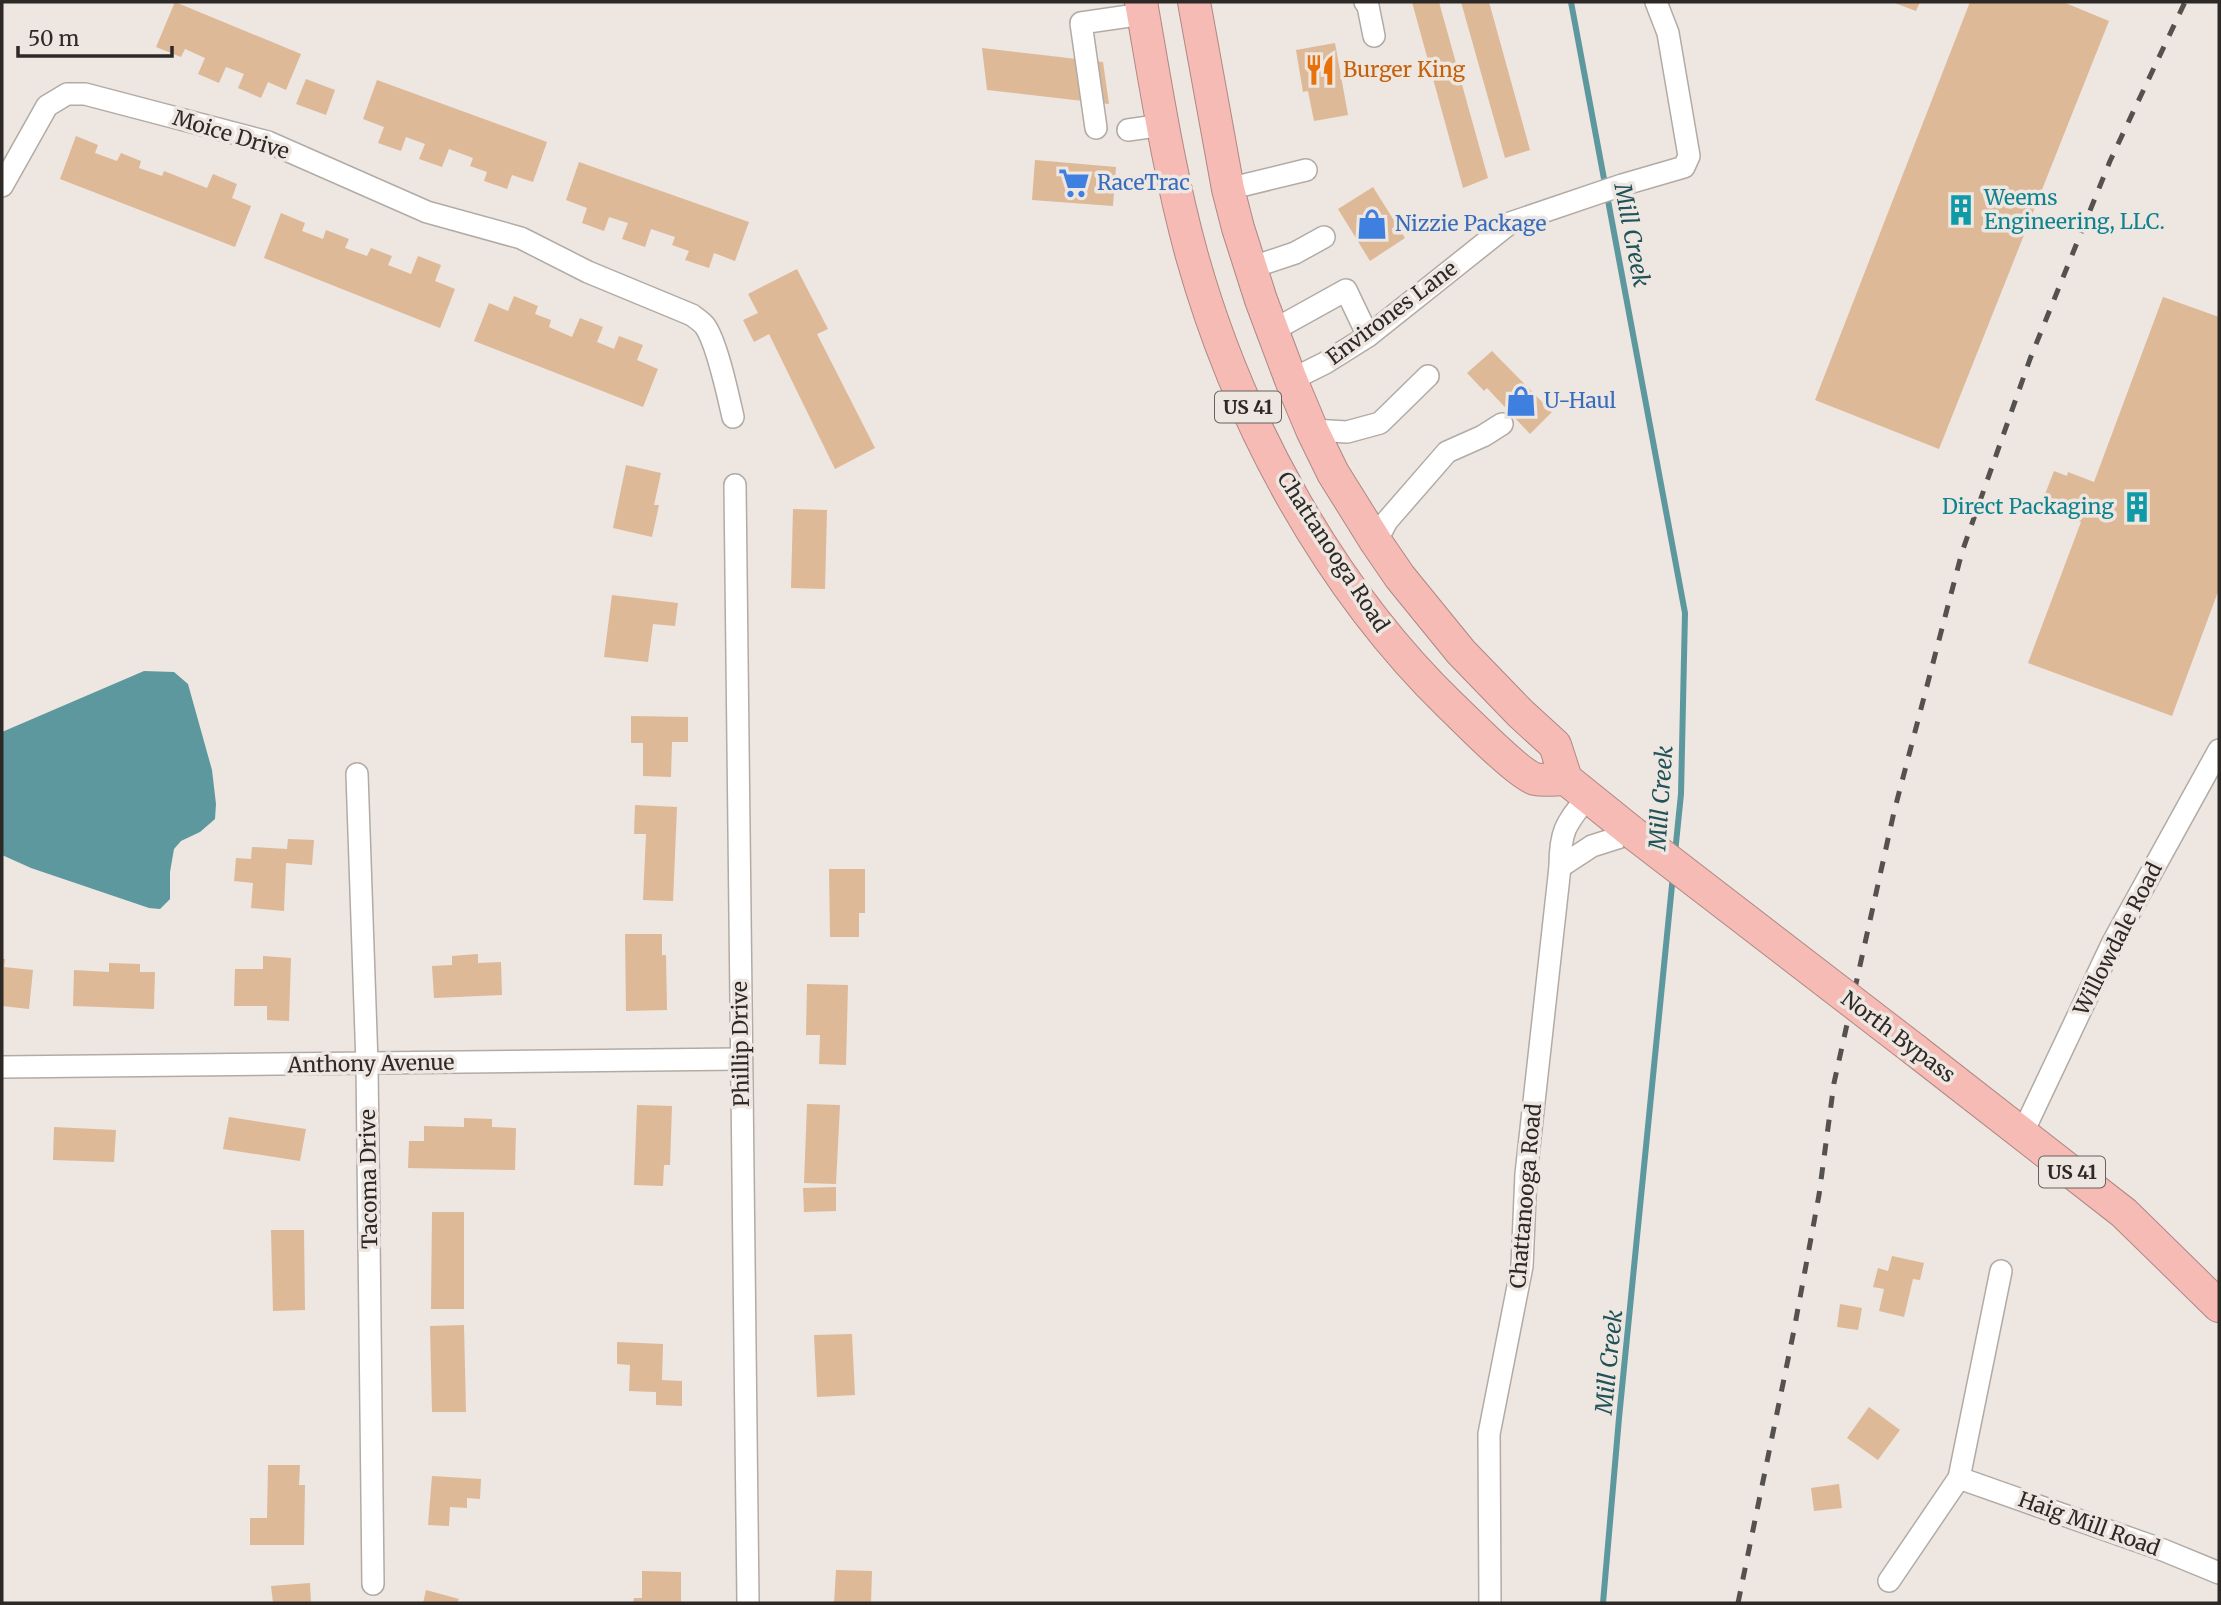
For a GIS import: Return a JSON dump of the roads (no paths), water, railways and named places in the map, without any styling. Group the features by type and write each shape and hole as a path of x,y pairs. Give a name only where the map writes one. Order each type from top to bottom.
{"highway":[{"name":"Chattanooga Road","path":"1194,2 1228,189 1250,268 1312,430 1333,473 1400,577 1461,652 1555,745 1577,787"},
{"name":"Chattanooga Road","path":"1142,8 1163,125 1192,258 1220,339 1264,441 1312,528 1375,620 1441,696 1493,746 1534,779 1577,787"},
{"name":"North Bypass","path":"1577,787 1633,834 2023,1132 2124,1213 2219,1306"}],"street":[{"name":"Environes Lane","path":"1291,380 1325,363 1368,336 1510,223 1684,167 1689,156 1668,33 1656,2"},
{"path":"1367,3 1374,36"},
{"path":"1096,128 1081,23 1142,8"},
{"name":"Moice Drive","path":"2,186 47,106 67,94 85,94 268,142 418,208 521,238 588,272 692,315 705,326 726,385 733,417"},
{"path":"1128,130 1163,125"},
{"path":"1228,189 1306,170"},
{"path":"1250,268 1296,253 1324,237"},
{"path":"1272,331 1346,290 1368,336"},
{"path":"1312,430 1347,432 1380,423 1428,376"},
{"path":"1376,542 1388,521 1447,452 1502,424"},
{"name":"Phillip Drive","path":"735,485 748,1603"},
{"name":"Willowdale Road","path":"2023,1132 2113,942 2219,750"},
{"name":"Tacoma Drive","path":"357,774 367,1064 373,1584"},
{"name":"Chattanooga Road","path":"1490,1603 1489,1434 1522,1265 1526,1174 1560,867 1560,845 1577,787"},
{"path":"1560,867 1592,846 1633,834"},
{"name":"Anthony Avenue","path":"2,1067 741,1059"},
{"path":"1889,1581 1959,1478 2001,1271"},
{"name":"Haig Mill Road","path":"1959,1478 2163,1550 2219,1573"}],"water":[{"path":"144,671 174,672 188,684 212,770 216,804 215,819 200,832 181,841 174,849 170,872 170,899 160,909 149,908 31,868 2,855 2,732"}],"waterway":[{"name":"Mill Creek","path":"1571,2 1685,613 1681,794 1675,853"},
{"name":"Mill Creek","path":"1603,1603 1673,875"}],"railway":[{"path":"1738,1603 1819,1195 1834,1083 1894,812 1962,552 2030,359 2110,161 2185,2"}],"place":[{"name":"Burger King","path":"1320,70"},
{"name":"RaceTrac","path":"1074,183"},
{"name":"Weems Engineering, LLC.","path":"1961,210"},
{"name":"Nizzie Package","path":"1372,224"},
{"name":"U-Haul","path":"1521,401"},
{"name":"Direct Packaging","path":"2137,507"}]}
